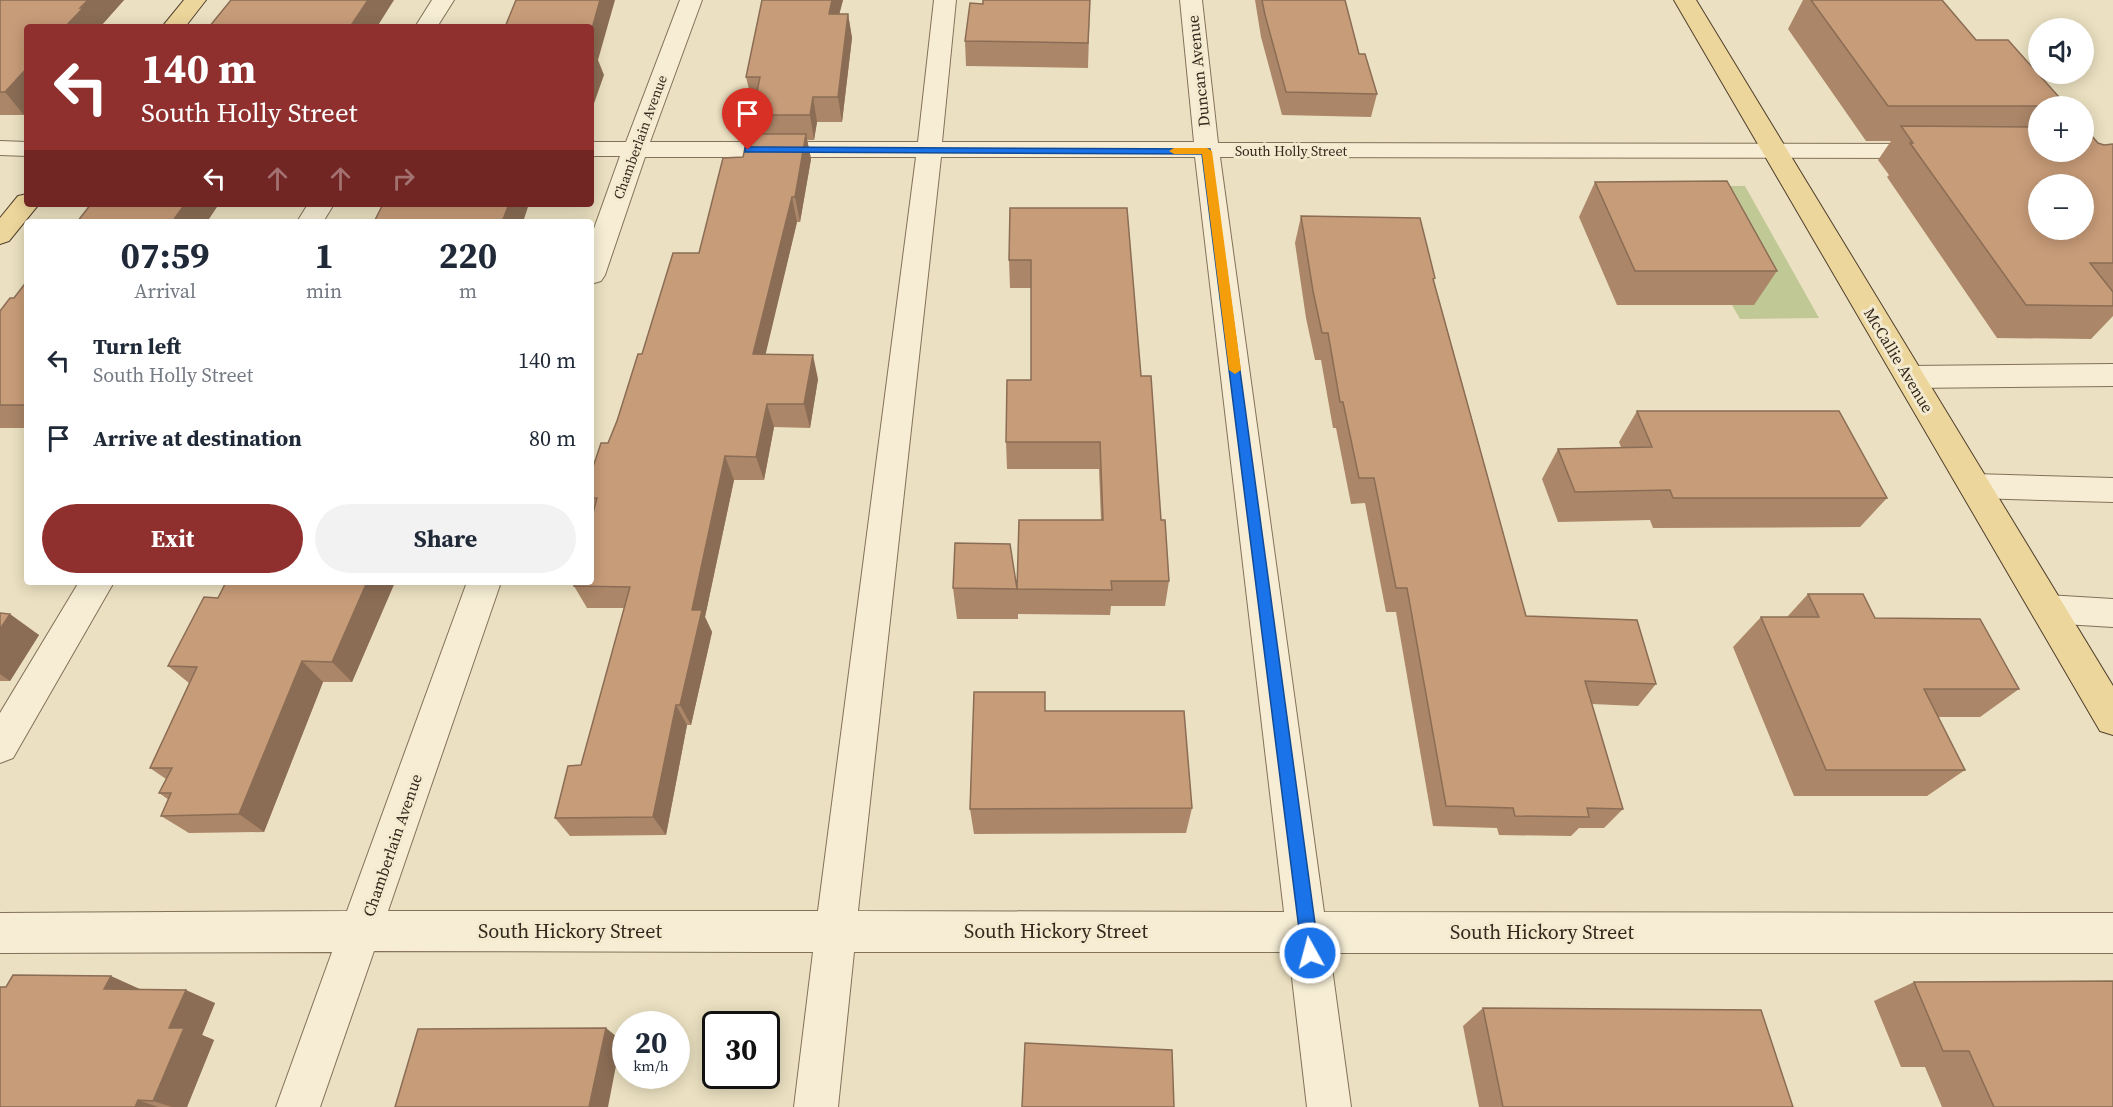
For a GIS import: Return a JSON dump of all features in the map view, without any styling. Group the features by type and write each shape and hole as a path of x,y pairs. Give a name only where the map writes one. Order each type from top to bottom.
{"main road":[{"path":"175,24 195,0"},
{"name":"McCallie Avenue","path":"1685,0 2113,719"},
{"path":"0,235 24,206"}],"street":[{"path":"428,24 443,0"},
{"name":"Chamberlain Avenue","path":"594,266 691,0"},
{"path":"816,1107 834,931 930,150 945,0"},
{"name":"Duncan Avenue","path":"1191,0 1207,151 1329,1107"},
{"path":"0,148 24,149"},
{"name":"South Holly Street","path":"594,149 1956,151"},
{"path":"1909,377 2113,375"},
{"path":"1974,486 2113,490"},
{"path":"0,746 95,585"},
{"name":"Chamberlain Avenue","path":"298,1107 483,585"},
{"path":"2047,609 2113,613"},
{"name":"South Hickory Street","path":"0,933 834,931 2113,933"}],"green space":[{"path":"1726,186 1745,186 1819,318 1740,319 1732,305 1753,305"}],"building":[{"path":"0,0 88,0 68,24 24,24 24,71 5,92 0,92"},
{"path":"231,0 368,0 352,24 211,24"},
{"path":"516,0 600,0 593,24 506,24"},
{"path":"762,0 832,0 829,14 848,14 838,97 813,97 810,115 752,115 760,77 746,77"},
{"path":"983,0 1090,0 1088,43 965,41 970,3 983,4"},
{"path":"1262,0 1345,0 1359,54 1365,54 1377,94 1286,92"},
{"path":"1811,0 1942,0 1976,40 2008,40 2028,62 2028,84 2047,84 2058,96 2028,96 2028,106 1888,106"},
{"path":"1901,126 2028,127 2028,162 2094,162 2094,138 2104,145 2113,144 2113,263 2090,263 2113,292 2113,306 2026,305 1910,143 1913,143"},
{"path":"748,134 806,134 795,197 792,197 753,354 813,355 804,404 767,404 756,457 725,456 692,610 702,610 680,705 676,705 653,817 555,818 568,766 581,765 630,587 574,586 594,585 594,510 597,498 594,498 594,464 601,443 608,443 617,421 638,354 642,354 673,253 699,253 723,158 743,157"},
{"path":"1727,181 1777,271 1635,271 1595,182"},
{"path":"89,207 183,207 174,219 79,219"},
{"path":"382,207 508,207 503,219 376,219"},
{"path":"1010,208 1127,208 1141,376 1151,376 1161,520 1165,520 1169,581 1111,581 1112,590 1017,589 1019,520 1103,520 1100,442 1006,442 1007,380 1031,380 1031,260 1009,260"},
{"path":"1301,216 1420,218 1435,278 1433,279 1526,616 1637,620 1656,684 1585,681 1623,809 1587,808 1589,817 1515,816 1513,808 1446,806 1407,588 1396,588 1374,478 1359,478 1343,402 1340,402 1328,333 1322,333"},
{"path":"24,285 24,405 0,405 0,311 10,298 14,298"},
{"path":"1637,411 1839,411 1887,498 1673,498 1670,490 1575,492 1558,449 1652,447"},
{"path":"955,543 1010,544 1017,589 953,588"},
{"path":"224,585 366,585 332,662 302,661 239,814 161,816 171,793 159,793 172,768 150,768 197,667 168,666 204,597 218,598"},
{"path":"1808,594 1863,594 1875,618 1980,619 2019,689 1924,689 1965,770 1826,770 1761,617 1819,617"},
{"path":"0,613 10,614 0,629"},
{"path":"974,692 1045,692 1045,711 1184,711 1192,808 970,809"},
{"path":"13,975 111,976 104,989 186,990 169,1028 184,1028 153,1101 138,1100 135,1107 0,1107 0,987 6,987"},
{"path":"2113,981 2113,1107 1994,1107 1969,1051 1943,1051 1914,982"},
{"path":"1483,1008 1761,1010 1793,1107 1503,1107"},
{"path":"606,1028 589,1107 395,1107 418,1029"},
{"path":"1025,1043 1172,1050 1174,1107 1022,1107"}],"slow traffic":[{"path":"1174,151 1207,151 1235,370"}],"route":[{"path":"748,150 1207,151 1310,953"}]}
